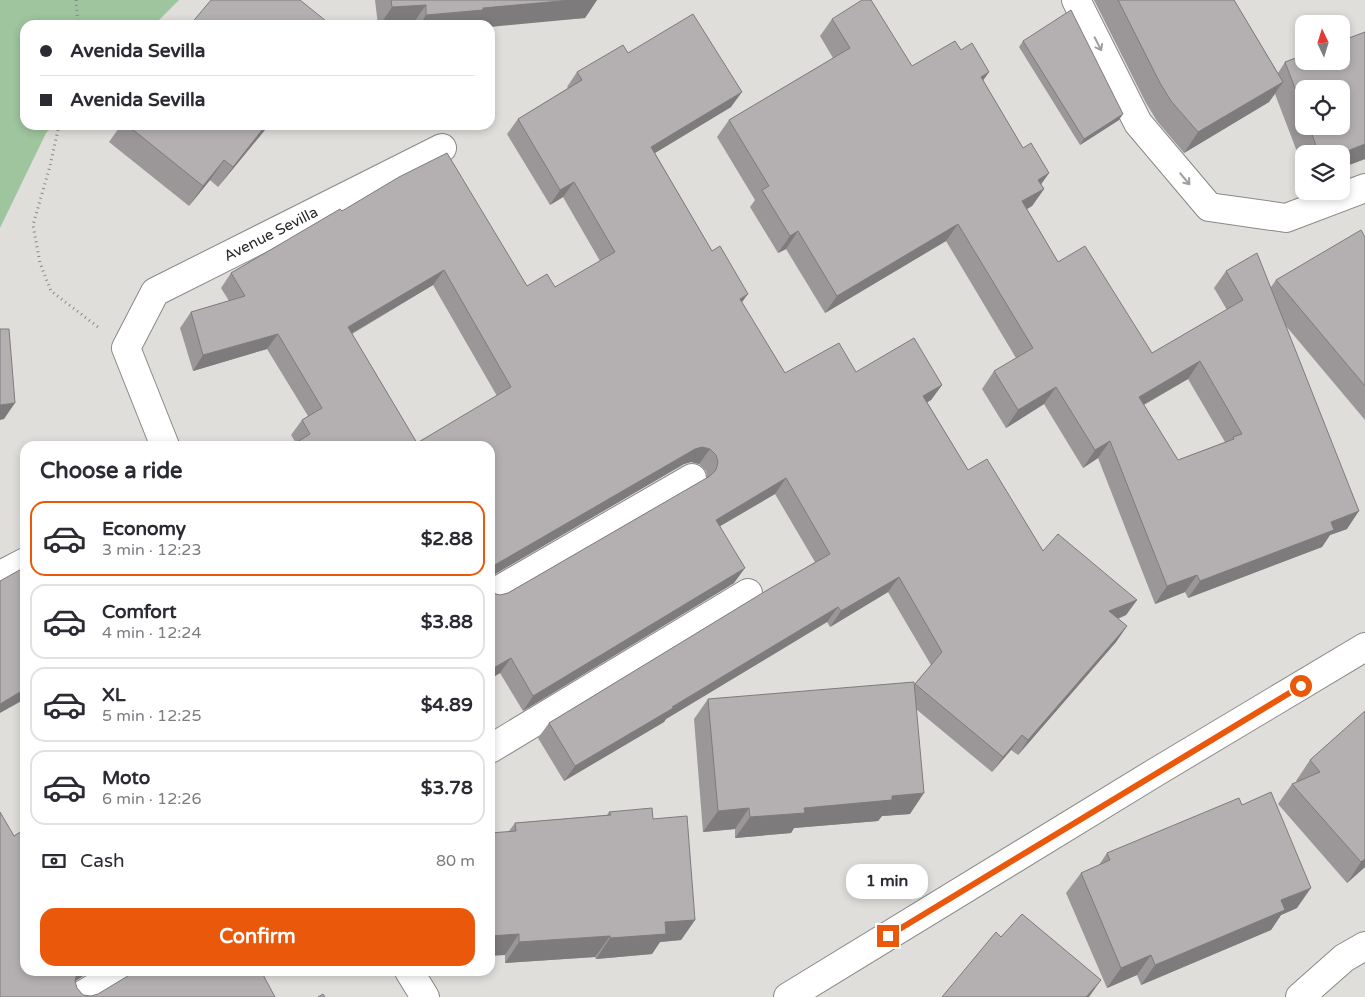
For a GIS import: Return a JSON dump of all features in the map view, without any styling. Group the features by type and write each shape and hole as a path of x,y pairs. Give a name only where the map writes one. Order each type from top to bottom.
{"street":[{"path":"1076,0 1138,123 1208,207 1286,218 1365,188"},
{"name":"Avenue Sevilla","path":"126,348 154,292 442,148"},
{"path":"126,348 163,441"},
{"path":"495,592 692,478"},
{"path":"495,746 748,593"},
{"path":"788,997 1156,772 1365,647"},
{"path":"1300,997 1344,958 1365,946"},
{"path":"79,997 114,976"},
{"path":"412,976 425,997"}],"lane":[{"path":"0,573 20,563"}],"path":[{"path":"76,0 78,20"},
{"path":"58,130 33,225 40,262 51,291 126,348"}],"green space":[{"path":"0,0 179,0 159,20 20,20 20,130 49,130 0,228"}],"building":[{"path":"211,0 300,0 325,20 194,20"},
{"path":"391,0 572,0 426,15 426,5 392,7"},
{"path":"862,0 871,0 912,66 955,41 961,50 972,43 989,72 981,77 1023,148 1031,143 1049,173 1038,180 1044,189 1022,201 1058,262 1085,246 1152,353 1243,300 1226,271 1257,253 1359,511 1331,522 1334,530 1200,581 1197,575 1167,586 1110,441 1095,450 1056,387 1018,410 994,371 1033,348 958,224 837,296 798,231 790,236 762,190 769,186 729,120 850,48 832,19","holes":["1200,361 1242,434 1233,437 1234,439 1178,460 1139,397"]},
{"path":"1118,0 1234,0 1283,82 1198,132 1171,101 1160,83"},
{"path":"1071,10 1123,114 1084,139 1023,41"},
{"path":"693,14 742,92 651,147 712,251 720,246 748,294 740,299 785,373 839,343 856,372 914,338 942,385 923,396 968,470 987,459 1043,551 1058,534 1137,600 1109,611 1127,626 1028,740 1022,735 1003,757 915,684 942,652 899,577 841,611 838,607 575,766 549,723 830,554 786,478 716,520 745,568 533,696 511,658 495,667 495,594 500,595 508,593 710,476 716,470 718,462 716,455 710,449 702,447 695,449 495,565 495,441 420,441 511,387 444,270 348,327 416,441 299,441 310,434 302,420 322,408 278,334 203,355 191,312 245,296 231,273 340,209 342,211 399,177 447,153 527,286 547,274 555,287 615,252 574,182 560,190 518,119 582,80 577,72 623,45 628,53"},
{"path":"1365,32 1365,144 1350,150 1350,145 1316,145 1312,135 1350,135 1350,80 1295,80 1295,88 1285,62 1295,58 1295,70 1350,70 1350,38"},
{"path":"133,130 262,130 233,167 224,160 203,186"},
{"path":"1361,230 1365,237 1365,386 1276,280"},
{"path":"0,329 9,329 15,403 0,405"},
{"path":"20,570 20,692 0,704 0,581"},
{"path":"914,682 924,793 892,796 892,800 804,808 805,813 750,817 749,808 718,811 708,699"},
{"path":"1365,711 1365,859 1361,862 1292,784 1320,772 1310,760"},
{"path":"1271,792 1311,888 1281,900 1285,910 1155,965 1151,955 1121,968 1081,873 1110,860 1107,853 1239,798 1242,805"},
{"path":"652,808 653,819 687,816 695,920 665,922 666,934 519,942 519,934 495,936 495,833 516,831 515,823 611,815 609,812"},
{"path":"0,812 14,836 20,832 20,976 76,976 75,981 77,988 83,995 91,996 98,994 128,976 264,976 275,997 0,997"},
{"path":"1022,914 1101,980 1086,997 942,997 996,932 1001,937"}],"route":[{"path":"888,936 1156,772 1301,686"}]}
